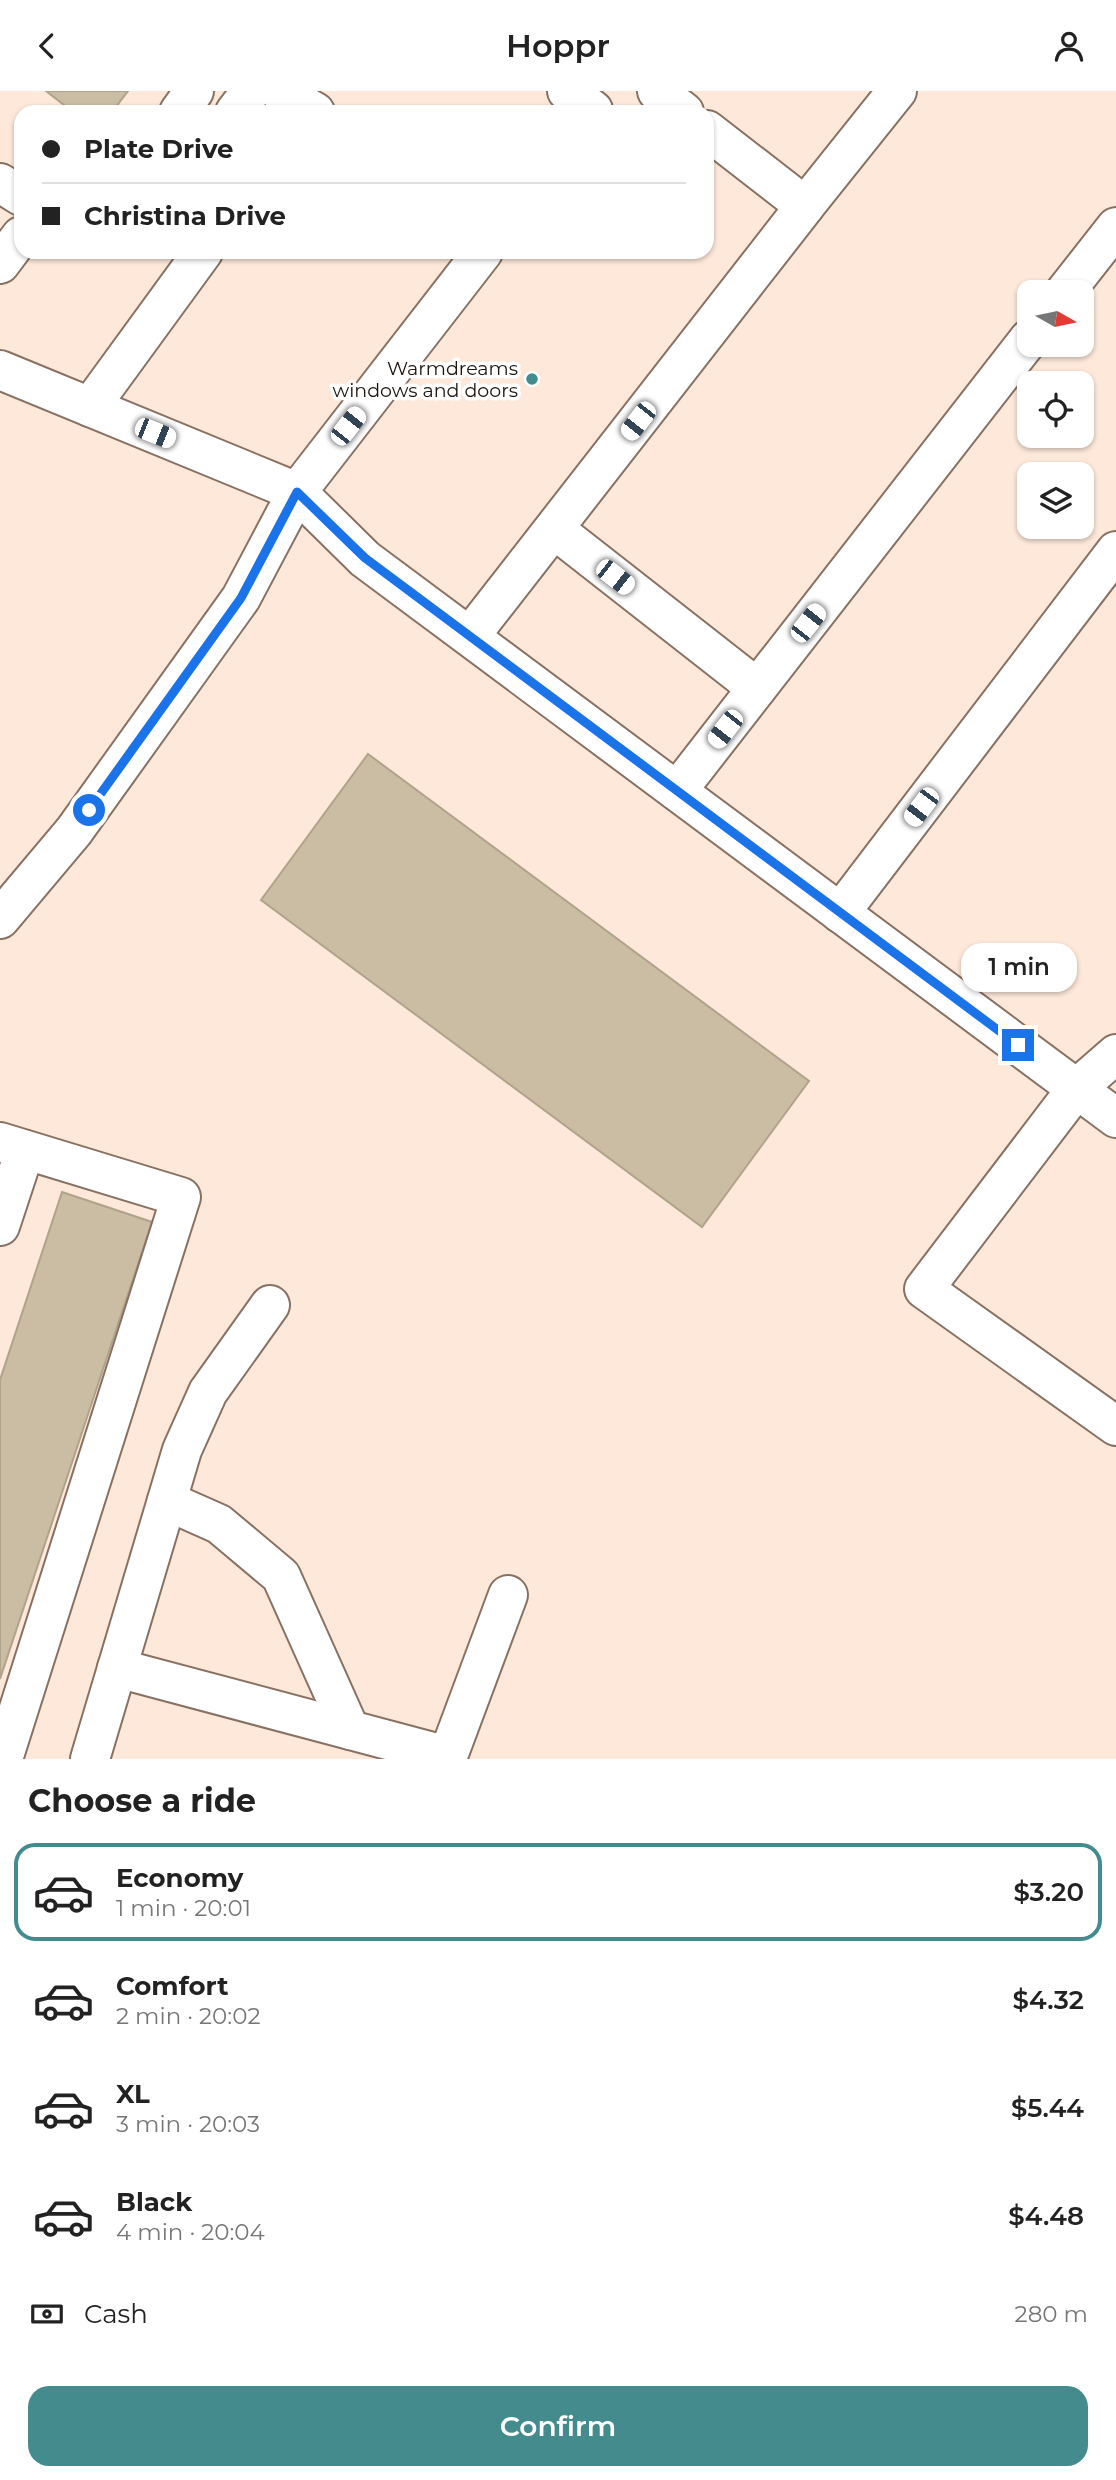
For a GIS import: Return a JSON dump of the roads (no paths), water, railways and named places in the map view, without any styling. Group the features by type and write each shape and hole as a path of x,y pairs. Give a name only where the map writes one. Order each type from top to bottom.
{"street":[{"path":"657,91 675,105"},
{"path":"470,636 897,91"},
{"path":"271,105 291,101"},
{"path":"714,135 805,206"},
{"path":"1074,280 1116,227"},
{"path":"0,264 14,245"},
{"path":"90,407 197,259"},
{"path":"0,919 74,831 241,598 297,492 478,259"},
{"path":"677,791 1017,354"},
{"path":"0,370 297,492 365,558 1116,1118"},
{"path":"554,529 757,688"},
{"path":"840,913 1116,551"},
{"path":"1116,1053 1077,1088 924,1289 1116,1426"},
{"path":"0,1226 12,1146 181,1197 3,1759"},
{"path":"90,1759 182,1450 208,1392 270,1305"},
{"path":"167,1501 219,1524 281,1576 350,1730"},
{"path":"117,1668 448,1756 508,1595"}],"place":[{"name":"Warmdreams windows and doors","path":"532,379"}]}
